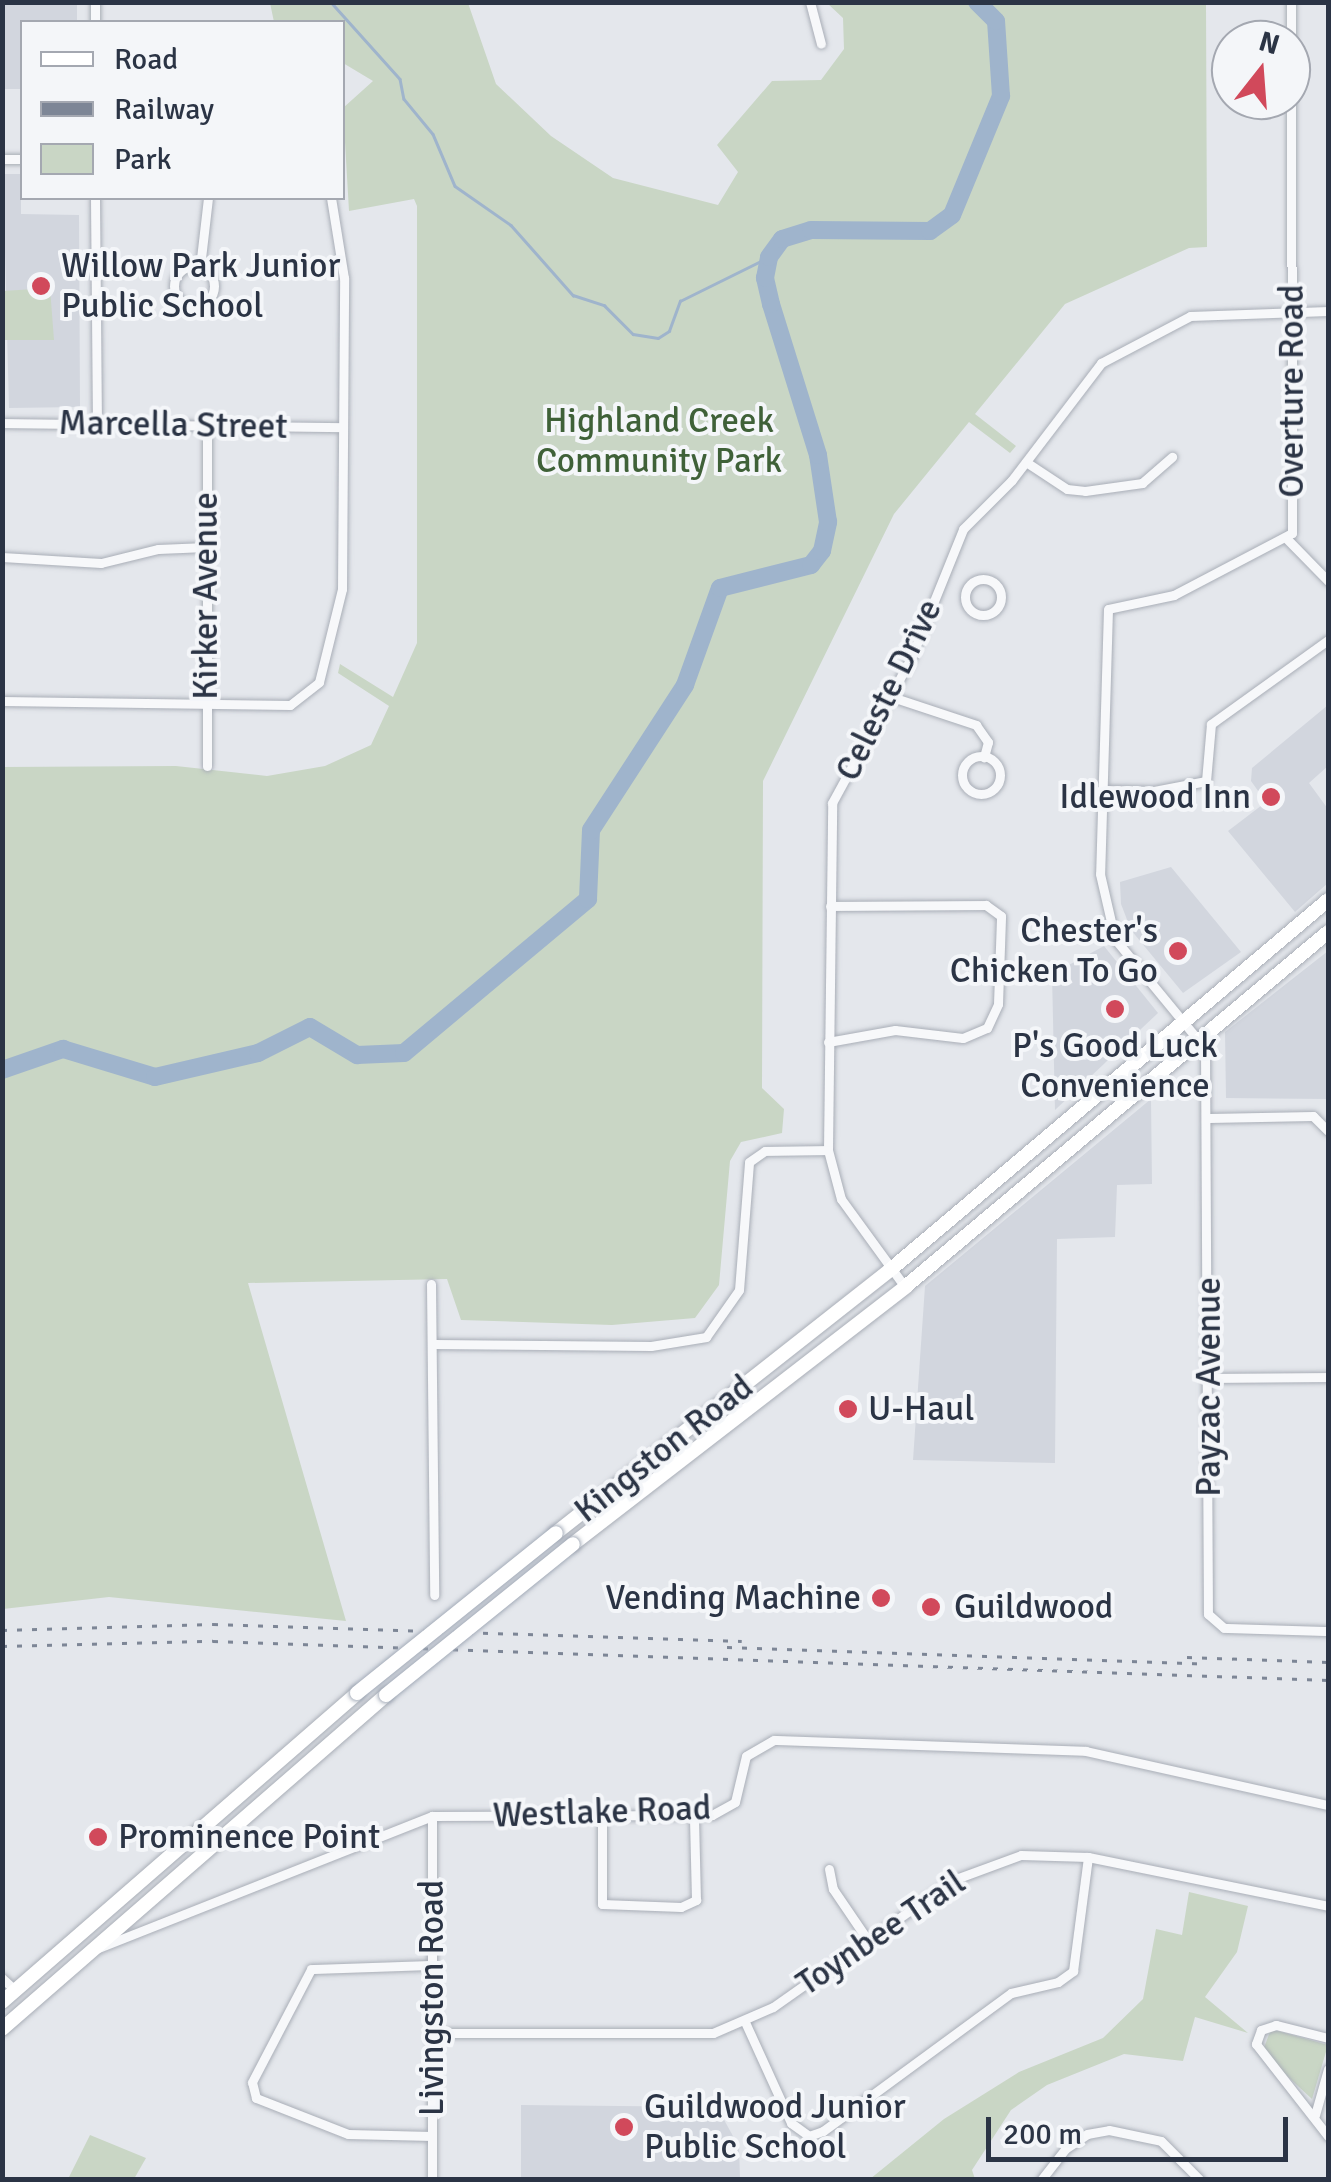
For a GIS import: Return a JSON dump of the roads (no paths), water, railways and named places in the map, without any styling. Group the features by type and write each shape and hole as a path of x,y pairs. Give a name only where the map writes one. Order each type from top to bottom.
{"main road":[{"name":"Kingston Road","path":"2,2002 357,1693 890,1270 1182,1019 1328,900"},
{"name":"Kingston Road","path":"2,2029 386,1695 573,1544 905,1287 1198,1037 1328,932"}],"street":[{"path":"810,2 822,44"},
{"name":"Overture Road","path":"1198,1037 1115,939 1106,917 1101,790 1108,609 1174,594 1288,540 1293,521 1291,2"},
{"path":"95,200 96,424"},
{"path":"200,267 187,267 175,281 179,299 190,305 208,299 214,287 200,267 208,200"},
{"path":"2,701 290,705 319,682 341,601 343,260 331,200"},
{"name":"Celeste Drive","path":"905,1287 841,1199 828,1150 830,812 892,696 963,529 1026,462 1112,354 1190,316 1328,311"},
{"name":"Marcella Street","path":"2,424 343,427"},
{"name":"Kirker Avenue","path":"207,426 207,766"},
{"path":"1026,462 1067,489 1085,491 1142,483 1172,457"},
{"path":"1288,540 1328,581"},
{"path":"2,557 101,562 158,549 206,547"},
{"path":"941,582 965,591 973,612 990,614 998,606 999,588 990,580 978,579 965,591"},
{"path":"1101,790 1154,791 1206,780 1211,724 1328,640"},
{"path":"892,696 976,725 988,742 984,756"},
{"path":"984,756 998,768 999,780 987,793 974,793 962,773 972,758 984,756"},
{"path":"828,1042 895,1030 963,1038 987,1028 998,1004 1001,916 986,905 830,906"},
{"name":"Payzac Avenue","path":"1198,1037 1206,1048 1209,1118 1208,1614 1224,1628 1328,1631"},
{"path":"1209,1118 1312,1116 1328,1131"},
{"path":"434,1344 651,1346 706,1337 739,1290 750,1162 765,1151 828,1150"},
{"path":"432,1284 434,1595"},
{"path":"1210,1378 1328,1377"},
{"name":"Westlake Road","path":"93,1950 432,1816 712,1816 734,1802 746,1756 774,1740 1086,1751 1328,1804"},
{"name":"Livingston Road","path":"432,1816 436,2033 432,2180"},
{"path":"602,1816 602,1904 680,1907 696,1900 694,1816"},
{"name":"Toynbee Trail","path":"436,2033 679,2036 746,2022 953,1880 1020,1855 1088,1856 1328,1906"},
{"path":"746,2022 792,2123 809,2136 822,2130 1011,1994 1058,1982 1073,1971 1088,1856"},
{"path":"829,1869 833,1889 867,1939"},
{"path":"432,2136 338,2132 256,2098 252,2082 312,1970 433,1964"},
{"path":"2,1978 16,1991"},
{"path":"1328,2038 1276,2025 1261,2030 1256,2044 1328,2136"},
{"path":"1315,2115 1328,2069"},
{"path":"1041,2180 1064,2149 1087,2134 1109,2130 1161,2141 1200,2180"}],"waterway":[{"path":"331,2 400,79 404,99 433,134 455,186 511,225 573,295 604,305 633,334 658,338 669,331 680,301 769,257"},
{"path":"2,1070 63,1049 155,1077 258,1053 310,1027 357,1055 404,1053 588,899 591,830 685,685 720,588 811,565 822,551 828,522 818,455 771,304 765,278 769,257 782,239 811,230 930,231 952,215 1001,96 996,21 977,2"}],"railway":[{"path":"2,1630 213,1624 742,1641"},
{"path":"2,1646 213,1641 1328,1680"},
{"path":"727,1647 1202,1664"},
{"path":"1187,1657 1328,1662"}],"place":[{"name":"Willow Park Junior Public School","path":"41,286"},
{"name":"Idlewood Inn","path":"1271,797"},
{"name":"Chester's Chicken To Go","path":"1178,951"},
{"name":"P's Good Luck Convenience","path":"1115,1009"},
{"name":"U-Haul","path":"848,1409"},
{"name":"Vending Machine","path":"881,1598"},
{"name":"Guildwood","path":"931,1607"},
{"name":"Prominence Point","path":"98,1837"},
{"name":"Guildwood Junior Public School","path":"624,2127"}],"park label":[{"name":"Highland Creek Community Park","path":"659,441"}]}
